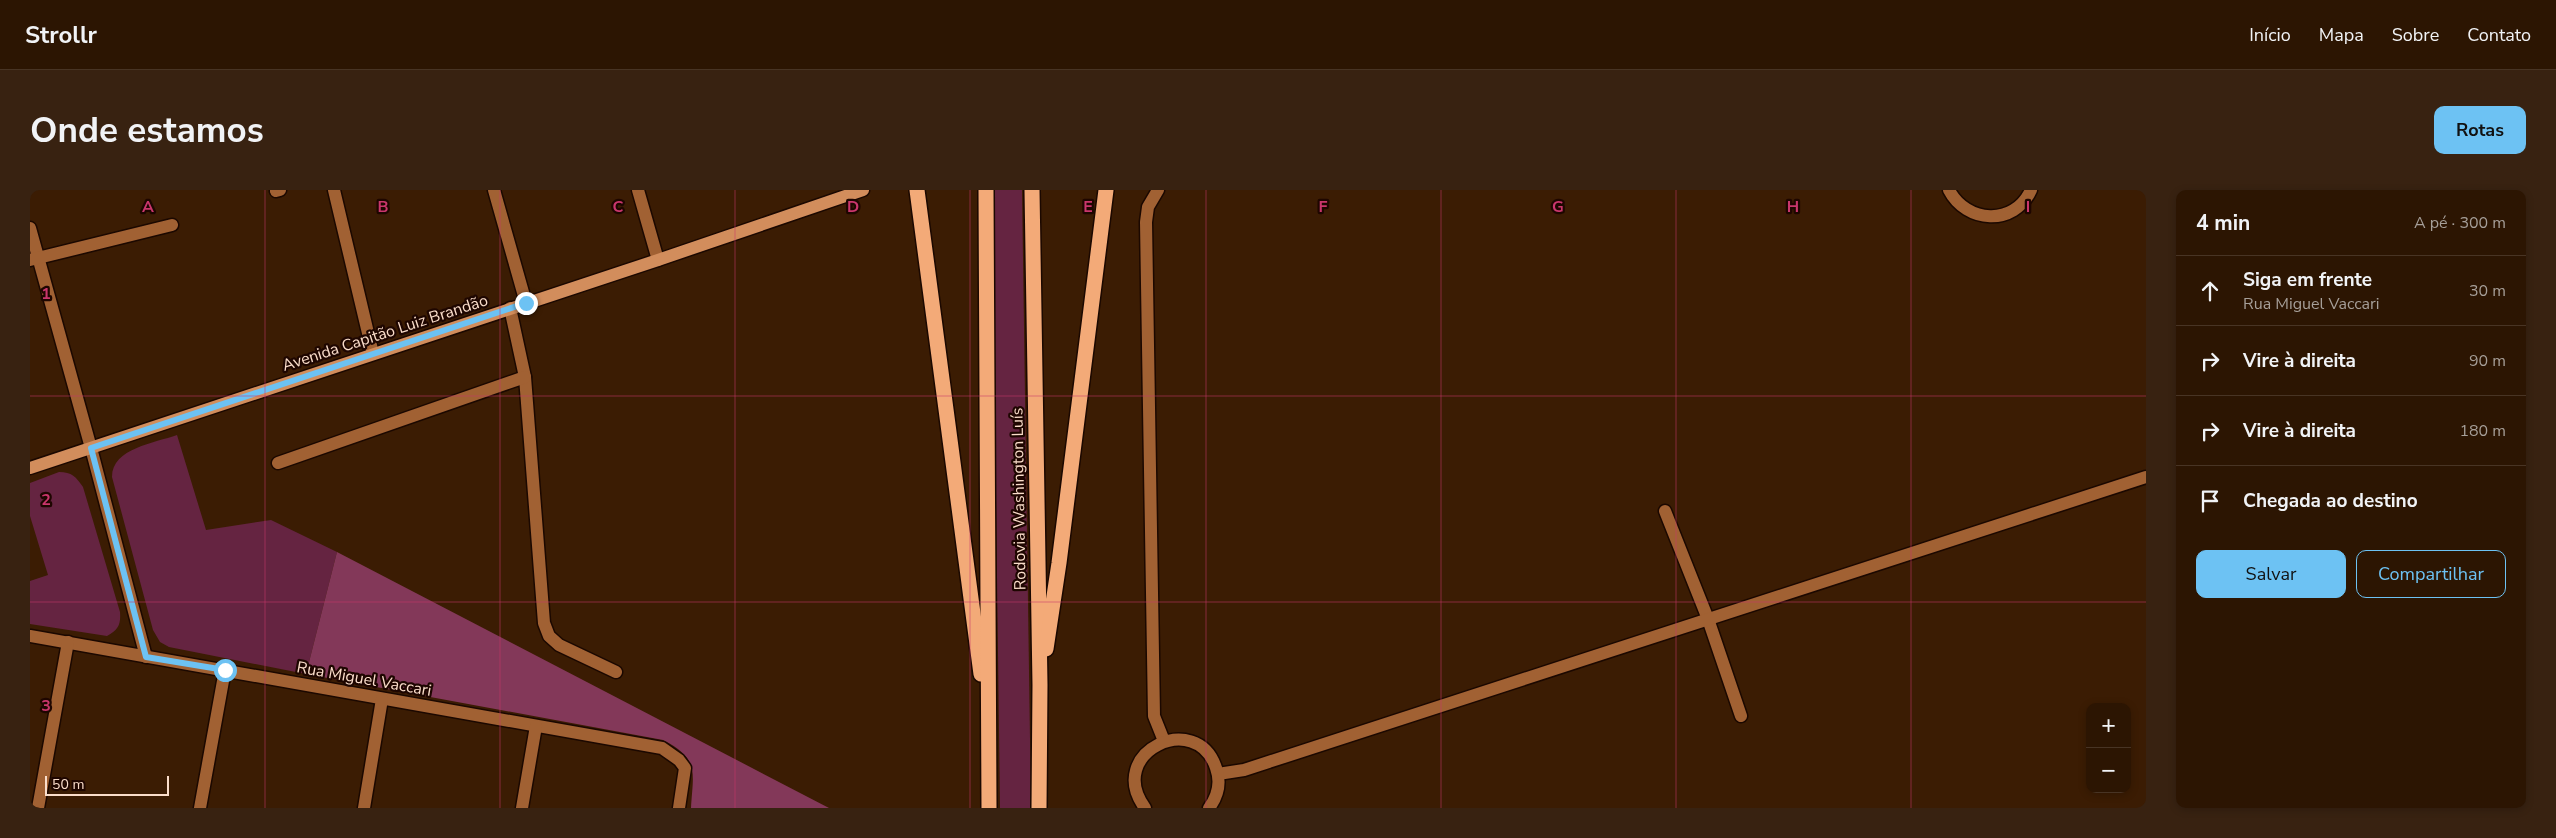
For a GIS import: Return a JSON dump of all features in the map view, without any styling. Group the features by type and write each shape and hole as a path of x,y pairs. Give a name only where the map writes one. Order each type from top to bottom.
{"highway":[{"path":"917,190 989,734"},
{"name":"Rodovia Washington Luís","path":"986,190 989,808"},
{"name":"Rodovia Washington Luís","path":"1032,190 1040,685 1040,808"},
{"path":"1040,685 1062,544 1106,190"}],"main road":[{"name":"Avenida Capitão Luiz Brandão","path":"30,468 864,190"}],"street":[{"path":"334,190 373,354"},
{"path":"494,190 526,303"},
{"path":"638,190 658,260"},
{"path":"1158,190 1148,207 1146,222 1154,716 1164,741"},
{"path":"1948,190 1962,208 1972,214 1993,217 2014,210 2022,203 2031,190"},
{"path":"34,258 172,225"},
{"path":"30,228 34,258 91,448 146,657"},
{"path":"510,308 525,377 544,623 549,636 559,645 616,672"},
{"path":"278,463 525,377"},
{"path":"1218,774 1254,767 2146,477"},
{"path":"1665,511 1708,619 1741,716"},
{"name":"Rua Miguel Vaccari","path":"30,636 662,748 679,760 684,768 679,808"},
{"path":"38,808 68,642"},
{"path":"200,808 225,670"},
{"path":"364,808 382,699"},
{"path":"522,808 536,726"},
{"path":"1145,808 1136,789 1137,768 1147,751 1164,741 1184,740 1203,748 1210,755 1218,774 1217,794 1209,808"}],"shaded area":[{"path":"992,190 1022,190 1031,808 1000,808"},
{"path":"177,435 206,530 271,520 337,552 306,674 169,647 160,642 153,630 112,477 114,467 119,459 127,453 147,444"},
{"path":"59,472 73,476 83,487 120,612 118,627 107,636 30,624 30,581 48,575 30,516 30,483"},
{"path":"337,552 829,808 691,808 693,776 689,760 675,747 663,740 306,674"}],"route":[{"path":"225,670 146,657 91,448 526,303"}]}
